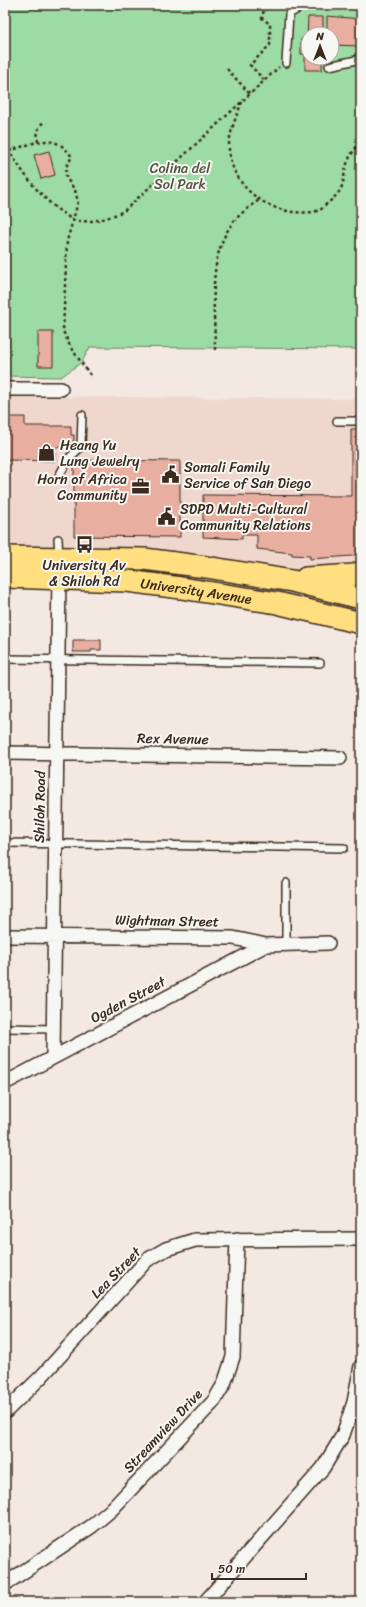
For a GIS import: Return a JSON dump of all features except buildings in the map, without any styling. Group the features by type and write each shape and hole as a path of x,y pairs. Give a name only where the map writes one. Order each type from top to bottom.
{"main road":[{"name":"University Avenue","path":"5,557 58,548 201,566 292,581 361,598"},
{"path":"292,581 308,578 354,575 361,572"},
{"name":"University Avenue","path":"5,577 127,582 181,588 277,603 361,624"}],"street":[{"path":"5,389 61,389"},
{"name":"Shiloh Road","path":"53,1057 59,579 58,548"},
{"name":"Rex Avenue","path":"5,753 340,758"},
{"name":"Wightman Street","path":"5,936 233,938 266,945 328,943"},
{"name":"Ogden Street","path":"5,1083 266,945"},
{"name":"Streamview Drive","path":"5,1584 92,1526 112,1510 217,1397 224,1384 233,1357 237,1239"},
{"name":"Lea Street","path":"5,1412 41,1377 147,1260 166,1249 195,1240 361,1239"},
{"path":"205,1602 323,1468 343,1436 354,1402 361,1366"}],"lane":[{"path":"286,63 289,14 305,5"},
{"path":"340,64 361,59"},
{"path":"59,476 69,458 81,447 82,415"},
{"path":"337,421 361,421"},
{"path":"5,659 320,663"},
{"path":"5,843 344,848"},
{"path":"286,884 286,944"},
{"path":"5,1028 53,1029"}],"path":[{"path":"264,5 262,18 270,24 270,45 250,65 264,80"},
{"path":"5,144 37,191 73,220 97,220 111,217 124,211 277,68"},
{"path":"227,69 250,94"},
{"path":"242,101 229,148 232,166 239,179 259,200 270,206 285,211 308,212 320,210 336,196 342,188 348,160 361,142"},
{"path":"38,142 36,133 40,125 45,121"},
{"path":"9,150 48,140 58,143 72,157 65,170 66,179 75,190 78,202 66,246 63,331 71,348 90,376"},
{"path":"215,350 215,271 218,250 235,220 259,200"}],"shaded area":[{"path":"5,396 361,399 361,568 307,573 200,556 5,550"}],"green space":[{"name":"Colina del Sol Park","path":"5,5 361,5 361,349 90,347 82,362 61,377 5,376"}],"place":[{"name":"Heang Yu Lung Jewelry","path":"47,453"},
{"name":"Somali Family Service of San Diego","path":"171,475"},
{"name":"Horn of Africa Community","path":"140,487"},
{"name":"SDPD Multi-Cultural Community Relations","path":"167,517"},
{"name":"University Av & Shiloh Rd","path":"84,545"}]}
